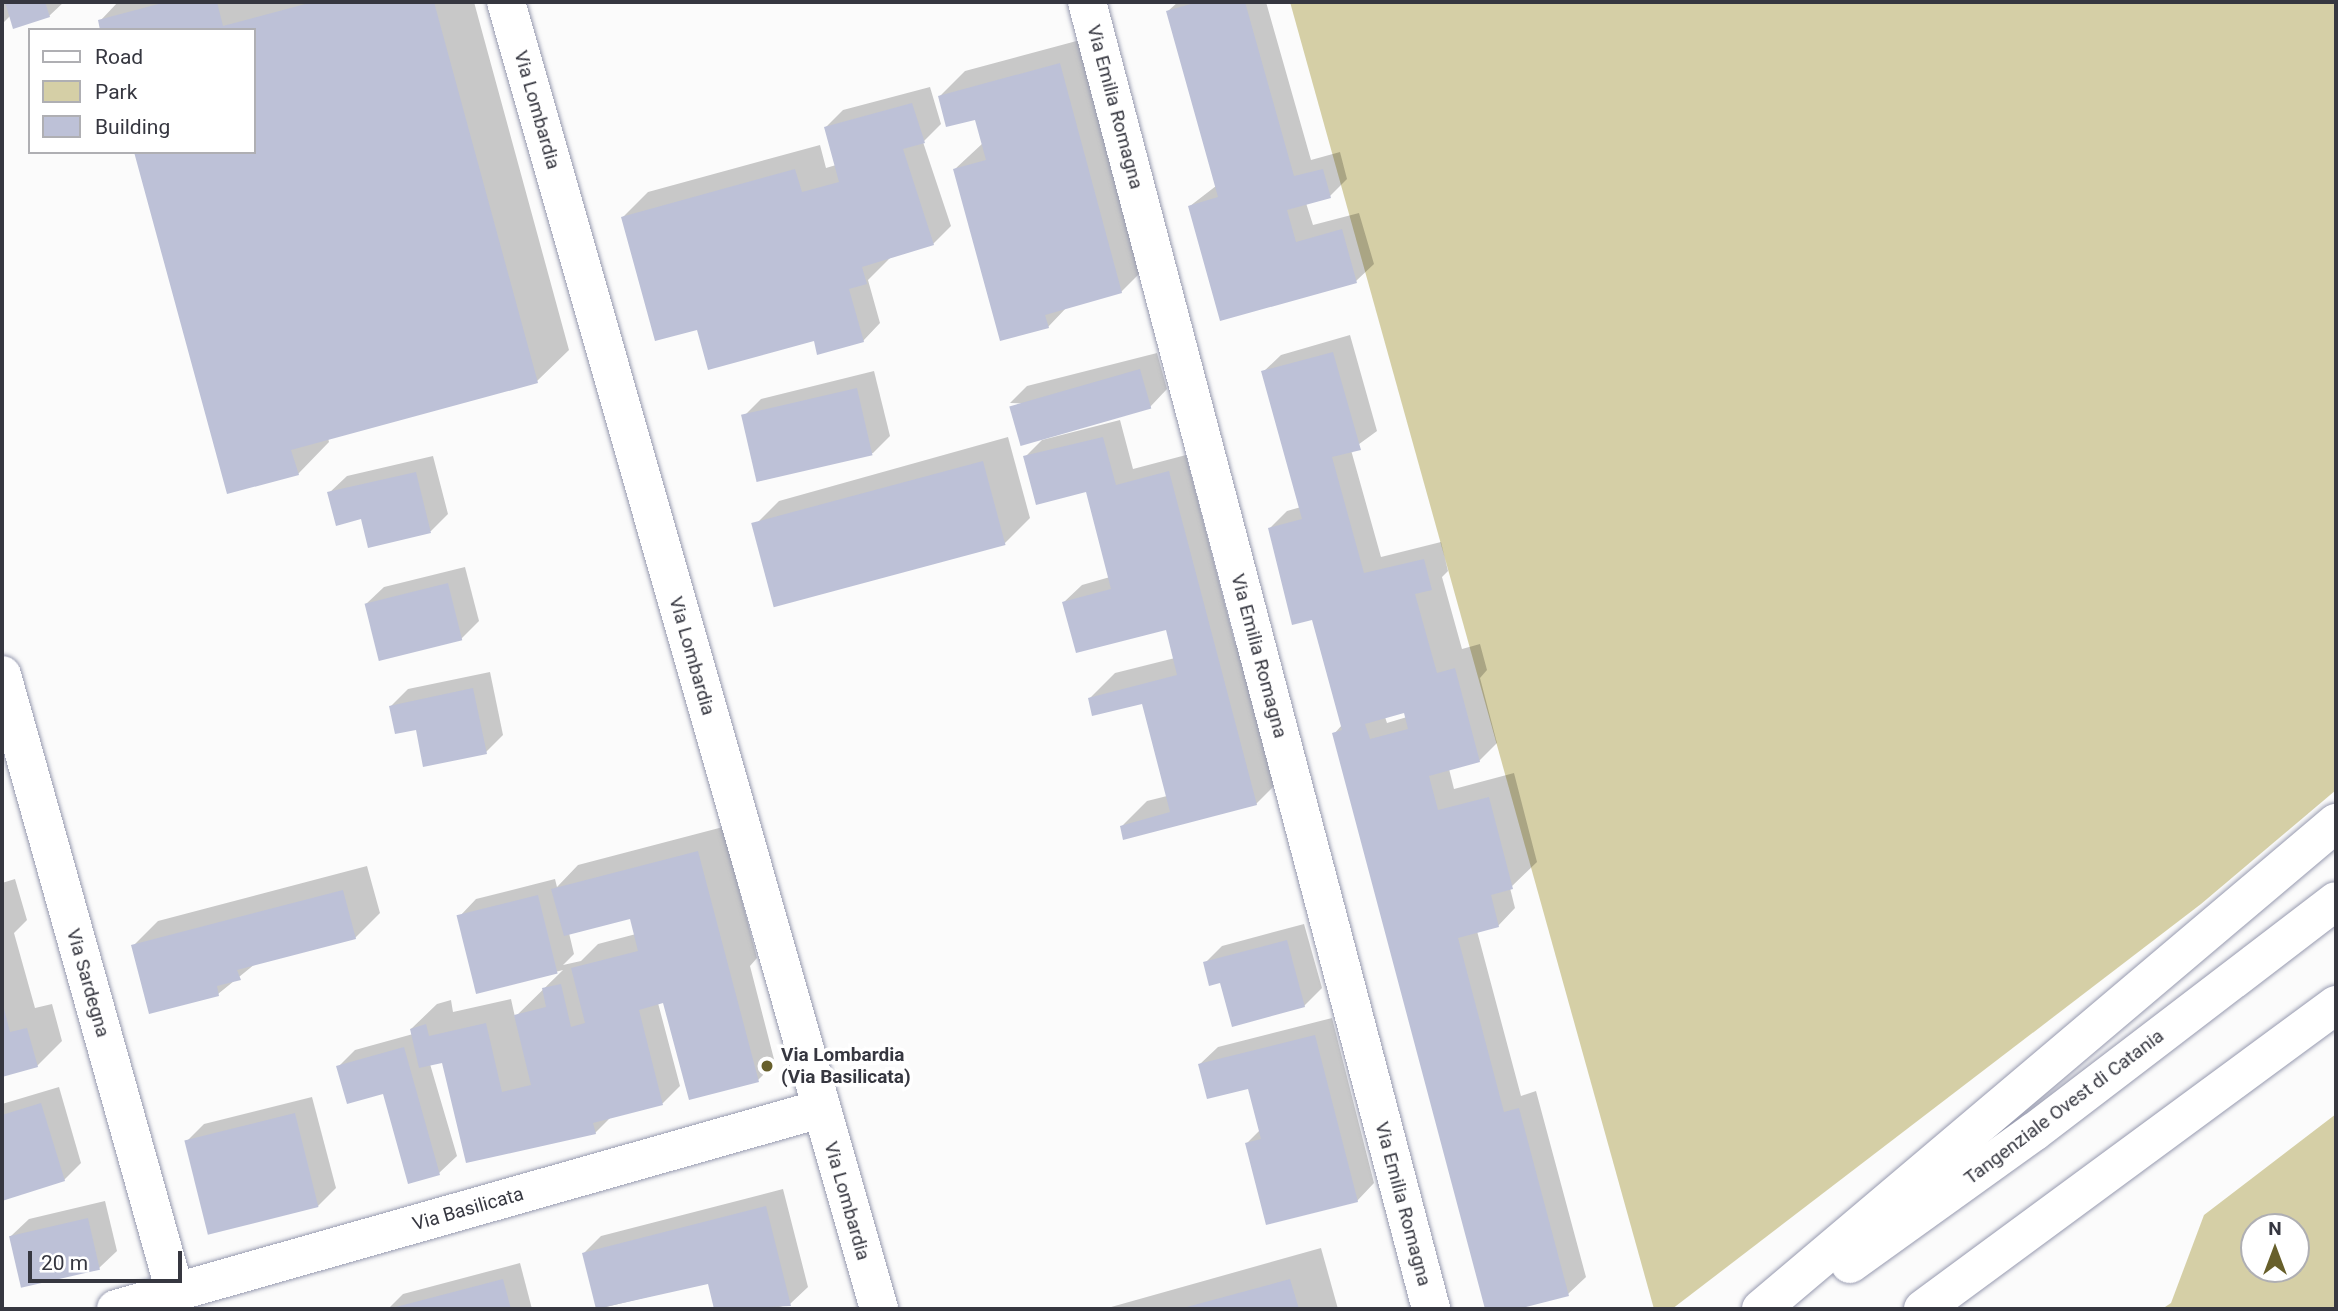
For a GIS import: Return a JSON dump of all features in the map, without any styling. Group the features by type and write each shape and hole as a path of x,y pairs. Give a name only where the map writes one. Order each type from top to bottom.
{"main road":[{"name":"Via Lombardia","path":"506,2 879,1309"},
{"name":"Via Emilia Romagna","path":"1087,2 1431,1309"},
{"name":"Via Sardegna","path":"2,675 175,1292"},
{"path":"1762,1309 2336,822"},
{"name":"Tangenziale Ovest di Catania","path":"1787,1309 2034,1132 2336,901"},
{"path":"1923,1309 2336,1005"},
{"name":"Via Basilicata","path":"116,1309 820,1109"}],"green space":[{"path":"1290,2 2336,2 2336,790 2201,904 1672,1309 1654,1309"},
{"path":"2336,1114 2336,1309 2162,1309 2171,1303 2204,1215"}],"building":[{"path":"5,2 45,2 50,17 13,29"},
{"path":"166,2 217,2 223,26 313,2 434,2 538,383 291,450 299,475 227,494 135,154 256,154 256,28 100,28 98,20"},
{"path":"1198,2 1245,2 1294,176 1323,169 1331,198 1287,210 1296,242 1342,229 1357,283 1220,321 1188,206 1218,197 1166,11"},
{"path":"1060,63 1122,293 1045,315 1049,328 1000,341 953,169 986,160 975,120 946,127 938,96"},
{"path":"912,103 925,143 903,149 934,245 862,267 867,284 849,289 864,342 817,355 814,341 708,370 697,330 655,341 621,217 795,169 802,192 839,182 824,127"},
{"path":"1333,352 1361,450 1332,457 1364,573 1424,559 1432,590 1415,594 1437,673 1455,668 1480,762 1429,776 1438,810 1489,797 1513,889 1491,895 1499,927 1458,938 1504,1112 1519,1108 1569,1296 1518,1309 1485,1309 1332,733 1342,730 1312,620 1292,625 1268,528 1302,519 1261,371","holes":["1404,713 1408,729 1370,739 1365,724"]},
{"path":"1140,369 1151,408 1021,446 1009,406"},
{"path":"857,388 873,455 757,482 741,415"},
{"path":"1103,437 1116,485 1169,471 1257,805 1123,840 1120,826 1170,812 1142,704 1092,716 1088,698 1177,675 1166,630 1076,653 1062,602 1111,589 1086,492 1036,505 1023,456"},
{"path":"983,461 1006,545 774,607 751,523"},
{"path":"416,472 431,533 368,548 361,519 336,526 327,492"},
{"path":"448,583 462,640 379,661 365,604"},
{"path":"473,688 487,754 423,767 416,730 395,734 389,706"},
{"path":"698,851 759,1082 689,1100 663,1003 639,1010 663,1105 593,1123 596,1134 466,1163 442,1063 419,1068 410,1029 426,1024 429,1036 486,1023 502,1092 531,1085 514,1015 546,1007 542,988 561,984 571,1027 585,1023 571,968 638,951 630,919 564,936 551,889"},
{"path":"343,890 356,939 237,970 241,980 217,986 219,996 149,1014 131,945"},
{"path":"538,895 558,974 476,994 456,915"},
{"path":"1287,940 1305,1007 1232,1027 1220,983 1209,986 1203,962"},
{"path":"3,1005 10,1032 27,1028 38,1067 2,1077"},
{"path":"1315,1035 1358,1202 1266,1225 1245,1143 1261,1139 1248,1089 1207,1099 1198,1064"},
{"path":"404,1047 440,1175 408,1184 383,1094 347,1104 336,1066"},
{"path":"41,1103 65,1181 2,1201 2,1115"},
{"path":"295,1113 318,1207 208,1235 184,1141"},
{"path":"766,1206 791,1306 714,1309 708,1284 596,1309 582,1253"},
{"path":"88,1218 100,1270 21,1288 9,1236"},
{"path":"503,1279 511,1309 392,1308"},
{"path":"1290,1279 1299,1309 1183,1309 1183,1308"}],"place":[{"name":"Via Lombardia (Via Basilicata)","path":"767,1066"}]}
